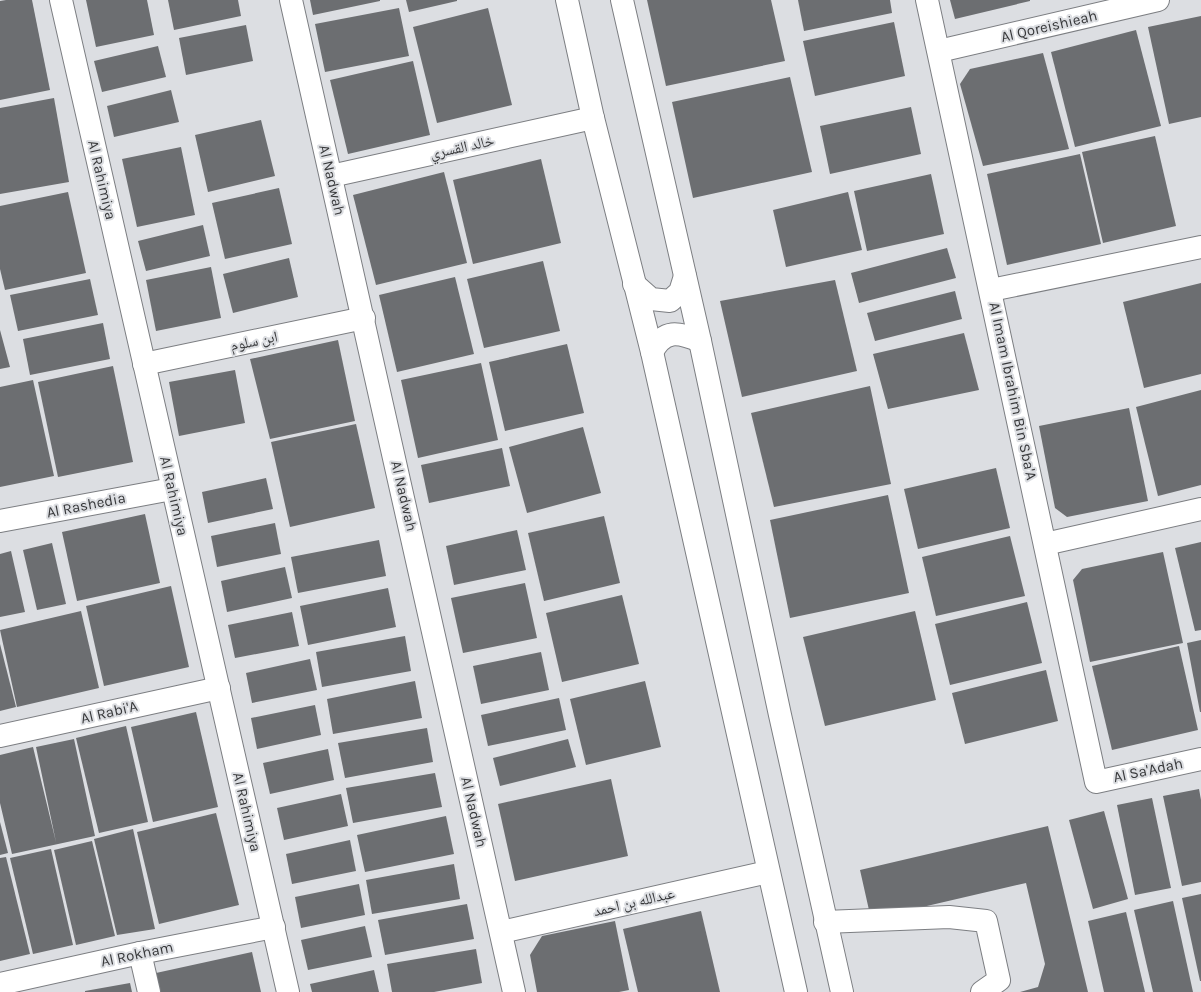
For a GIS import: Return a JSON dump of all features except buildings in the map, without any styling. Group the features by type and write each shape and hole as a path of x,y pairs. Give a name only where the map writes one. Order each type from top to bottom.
{"street":[{"name":"Al Rahimiya","path":"61,0 288,992"},
{"name":"Al Nadwah","path":"291,0 330,176 364,318 514,992"},
{"path":"567,0 593,118 652,352 796,992"},
{"path":"622,0 700,341 825,922 842,992"},
{"name":"Al Imam Ibrahim Bin Sba'A","path":"927,0 991,290 1096,782"},
{"name":"Al Qoreishieah","path":"939,51 1158,0"},
{"name":"خالد القسري","path":"330,176 593,118"},
{"path":"991,290 1201,247"},
{"path":"634,284 651,299 670,301 680,292 685,276"},
{"name":"ابن سلوم","path":"144,364 364,318"},
{"path":"652,352 658,341 668,335 685,335 700,341"},
{"name":"Al Rashedia","path":"0,521 172,489"},
{"path":"1045,544 1201,509"},
{"name":"Al Rabi'A","path":"0,736 218,688"},
{"name":"Al Sa'Adah","path":"1096,782 1201,759"},
{"name":"عبدالله بن احمد","path":"501,932 768,872"},
{"path":"825,922 949,918 986,921 999,980 982,992"},
{"name":"Al Rokham","path":"0,984 140,953 274,927"},
{"path":"140,953 149,992"}]}
